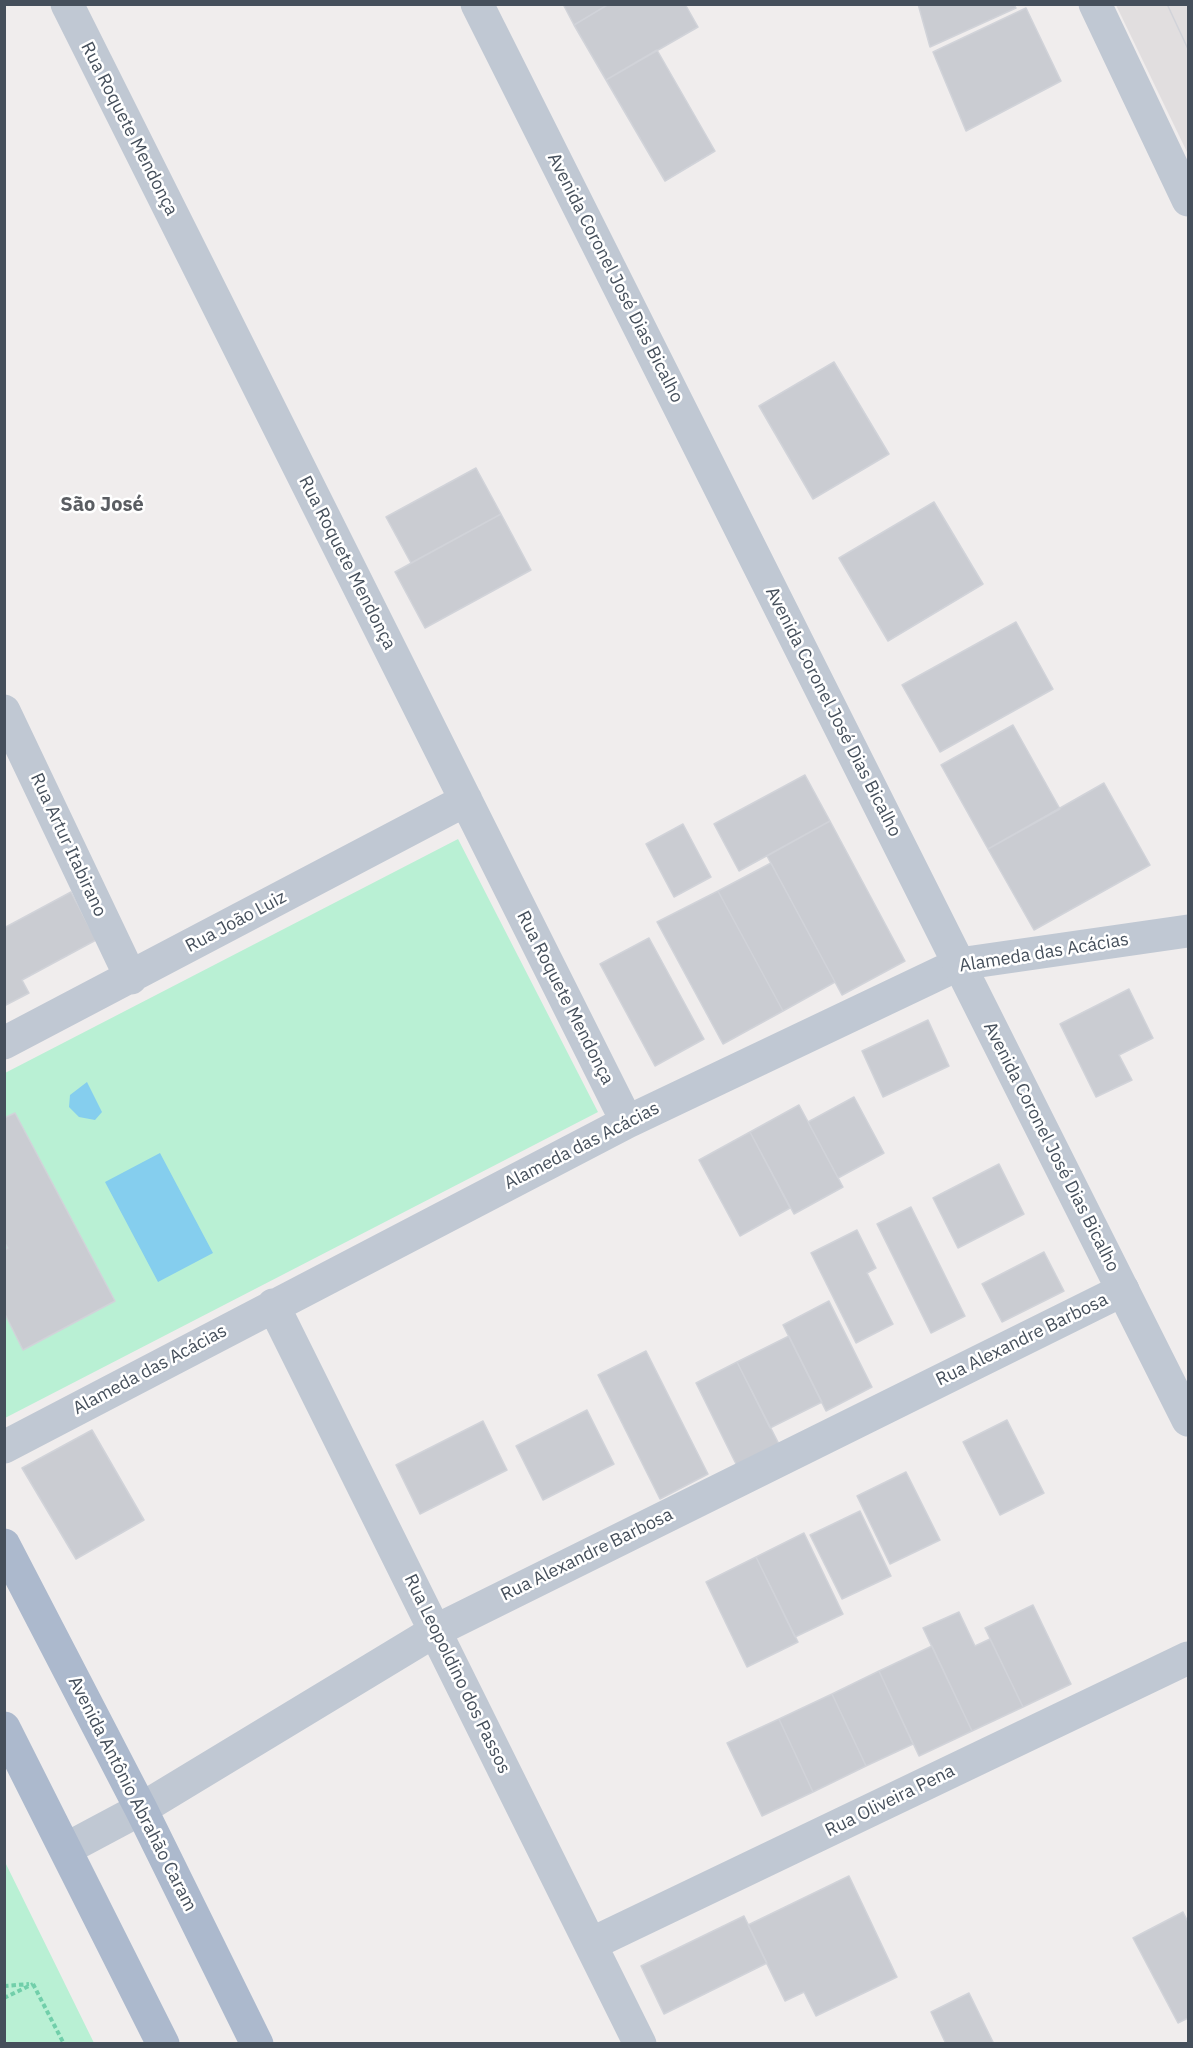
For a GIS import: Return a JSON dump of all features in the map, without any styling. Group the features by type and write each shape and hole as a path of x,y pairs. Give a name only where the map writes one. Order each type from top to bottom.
{"main road":[{"name":"Avenida Antônio Abrahão Caram","path":"4,1545 141,1809 257,2043"},
{"path":"4,1728 163,2043"}],"street":[{"name":"Rua Roquete Mendonça","path":"67,4 627,1122"},
{"name":"Avenida Coronel José Dias Bicalho","path":"477,4 1188,1420"},
{"path":"1095,4 1188,200"},
{"name":"Rua Artur Itabirano","path":"4,711 131,978"},
{"name":"Rua João Luiz","path":"4,1043 466,800"},
{"name":"Alameda das Acácias","path":"4,1447 627,1122 959,964 1188,931"},
{"name":"Rua Alexandre Barbosa","path":"66,1849 141,1809 435,1631 1123,1290"},
{"name":"Rua Leopoldino dos Passos","path":"273,1305 640,2043"},
{"name":"Rua Oliveira Pena","path":"591,1944 1188,1658"}],"path":[{"path":"4,1986 33,1984"},
{"path":"4,1998 33,1984"},
{"path":"33,1984 64,2043"}],"shaded area":[{"path":"1116,5 1188,5 1188,154"}],"green space":[{"path":"458,839 598,1112 5,1418 5,1073"},
{"path":"5,1862 94,2043 5,2043"}],"water":[{"path":"87,1082 102,1112 95,1120 79,1117 69,1107 70,1095"},
{"path":"160,1153 213,1253 158,1282 105,1182"}],"building":[{"path":"563,4 609,4 574,25"},
{"path":"609,4 685,4 698,27 606,80 574,25"},
{"path":"918,4 1014,4 1016,8 930,47"},
{"path":"1167,4 1188,4 1188,49"},
{"path":"1167,4 1188,4 1188,49"},
{"path":"1026,8 1061,81 966,131 933,52"},
{"path":"657,50 715,151 665,181 606,80"},
{"path":"834,362 889,454 813,499 759,406"},
{"path":"476,468 501,514 411,563 386,517"},
{"path":"934,502 983,584 888,641 839,558"},
{"path":"501,514 531,570 425,628 395,572"},
{"path":"1016,622 1053,689 940,752 902,685"},
{"path":"1013,725 1060,809 988,849 941,765"},
{"path":"805,775 830,821 739,871 714,824"},
{"path":"1104,783 1150,865 1034,930 988,849"},
{"path":"830,821 905,961 842,995 767,856"},
{"path":"683,824 711,877 674,897 646,844"},
{"path":"771,863 835,982 783,1011 718,891"},
{"path":"718,891 783,1011 723,1044 657,922"},
{"path":"71,892 96,940 22,980 29,993 4,1006 4,928"},
{"path":"649,938 704,1039 655,1066 600,964"},
{"path":"1129,989 1153,1038 1119,1055 1132,1080 1096,1097 1060,1024"},
{"path":"928,1020 949,1066 883,1097 862,1051"},
{"path":"854,1097 884,1153 838,1178 808,1122"},
{"path":"799,1105 843,1187 794,1214 750,1132"},
{"path":"15,1113 115,1301 23,1350 4,1312 4,1250 8,1248 4,1242 4,1118"},
{"path":"750,1132 790,1208 740,1236 699,1160"},
{"path":"999,1164 1024,1214 958,1248 933,1198"},
{"path":"911,1207 965,1316 931,1333 877,1224"},
{"path":"857,1230 876,1268 867,1273 893,1324 856,1343 811,1253"},
{"path":"1044,1252 1064,1291 1002,1322 982,1284"},
{"path":"829,1301 872,1387 826,1411 783,1325"},
{"path":"789,1336 822,1402 770,1428 737,1362"},
{"path":"646,1351 708,1474 660,1499 598,1375"},
{"path":"737,1362 781,1448 739,1470 696,1383"},
{"path":"587,1410 614,1464 543,1500 516,1446"},
{"path":"1007,1420 1044,1493 1000,1515 963,1442"},
{"path":"483,1421 507,1470 420,1514 396,1465"},
{"path":"92,1430 144,1520 76,1559 22,1468"},
{"path":"906,1472 940,1540 890,1564 857,1496"},
{"path":"860,1511 891,1576 842,1599 810,1535"},
{"path":"804,1533 843,1614 795,1637 756,1557"},
{"path":"756,1557 798,1642 747,1667 706,1582"},
{"path":"1033,1605 1071,1684 1023,1707 985,1628"},
{"path":"959,1612 975,1646 990,1639 1023,1707 972,1731 923,1628"},
{"path":"932,1646 972,1731 919,1756 879,1671"},
{"path":"879,1671 913,1744 866,1766 832,1694"},
{"path":"832,1694 866,1766 813,1792 779,1719"},
{"path":"779,1719 813,1792 762,1816 727,1743"},
{"path":"849,1876 897,1977 816,2016 804,1992 785,2001 748,1925"},
{"path":"1183,1912 1188,1922 1188,2018 1178,2023 1133,1938"},
{"path":"744,1916 767,1963 664,2014 641,1966"},
{"path":"969,1993 994,2044 946,2044 931,2012"}],"district":[{"name":"São José","path":"102,505"}]}
